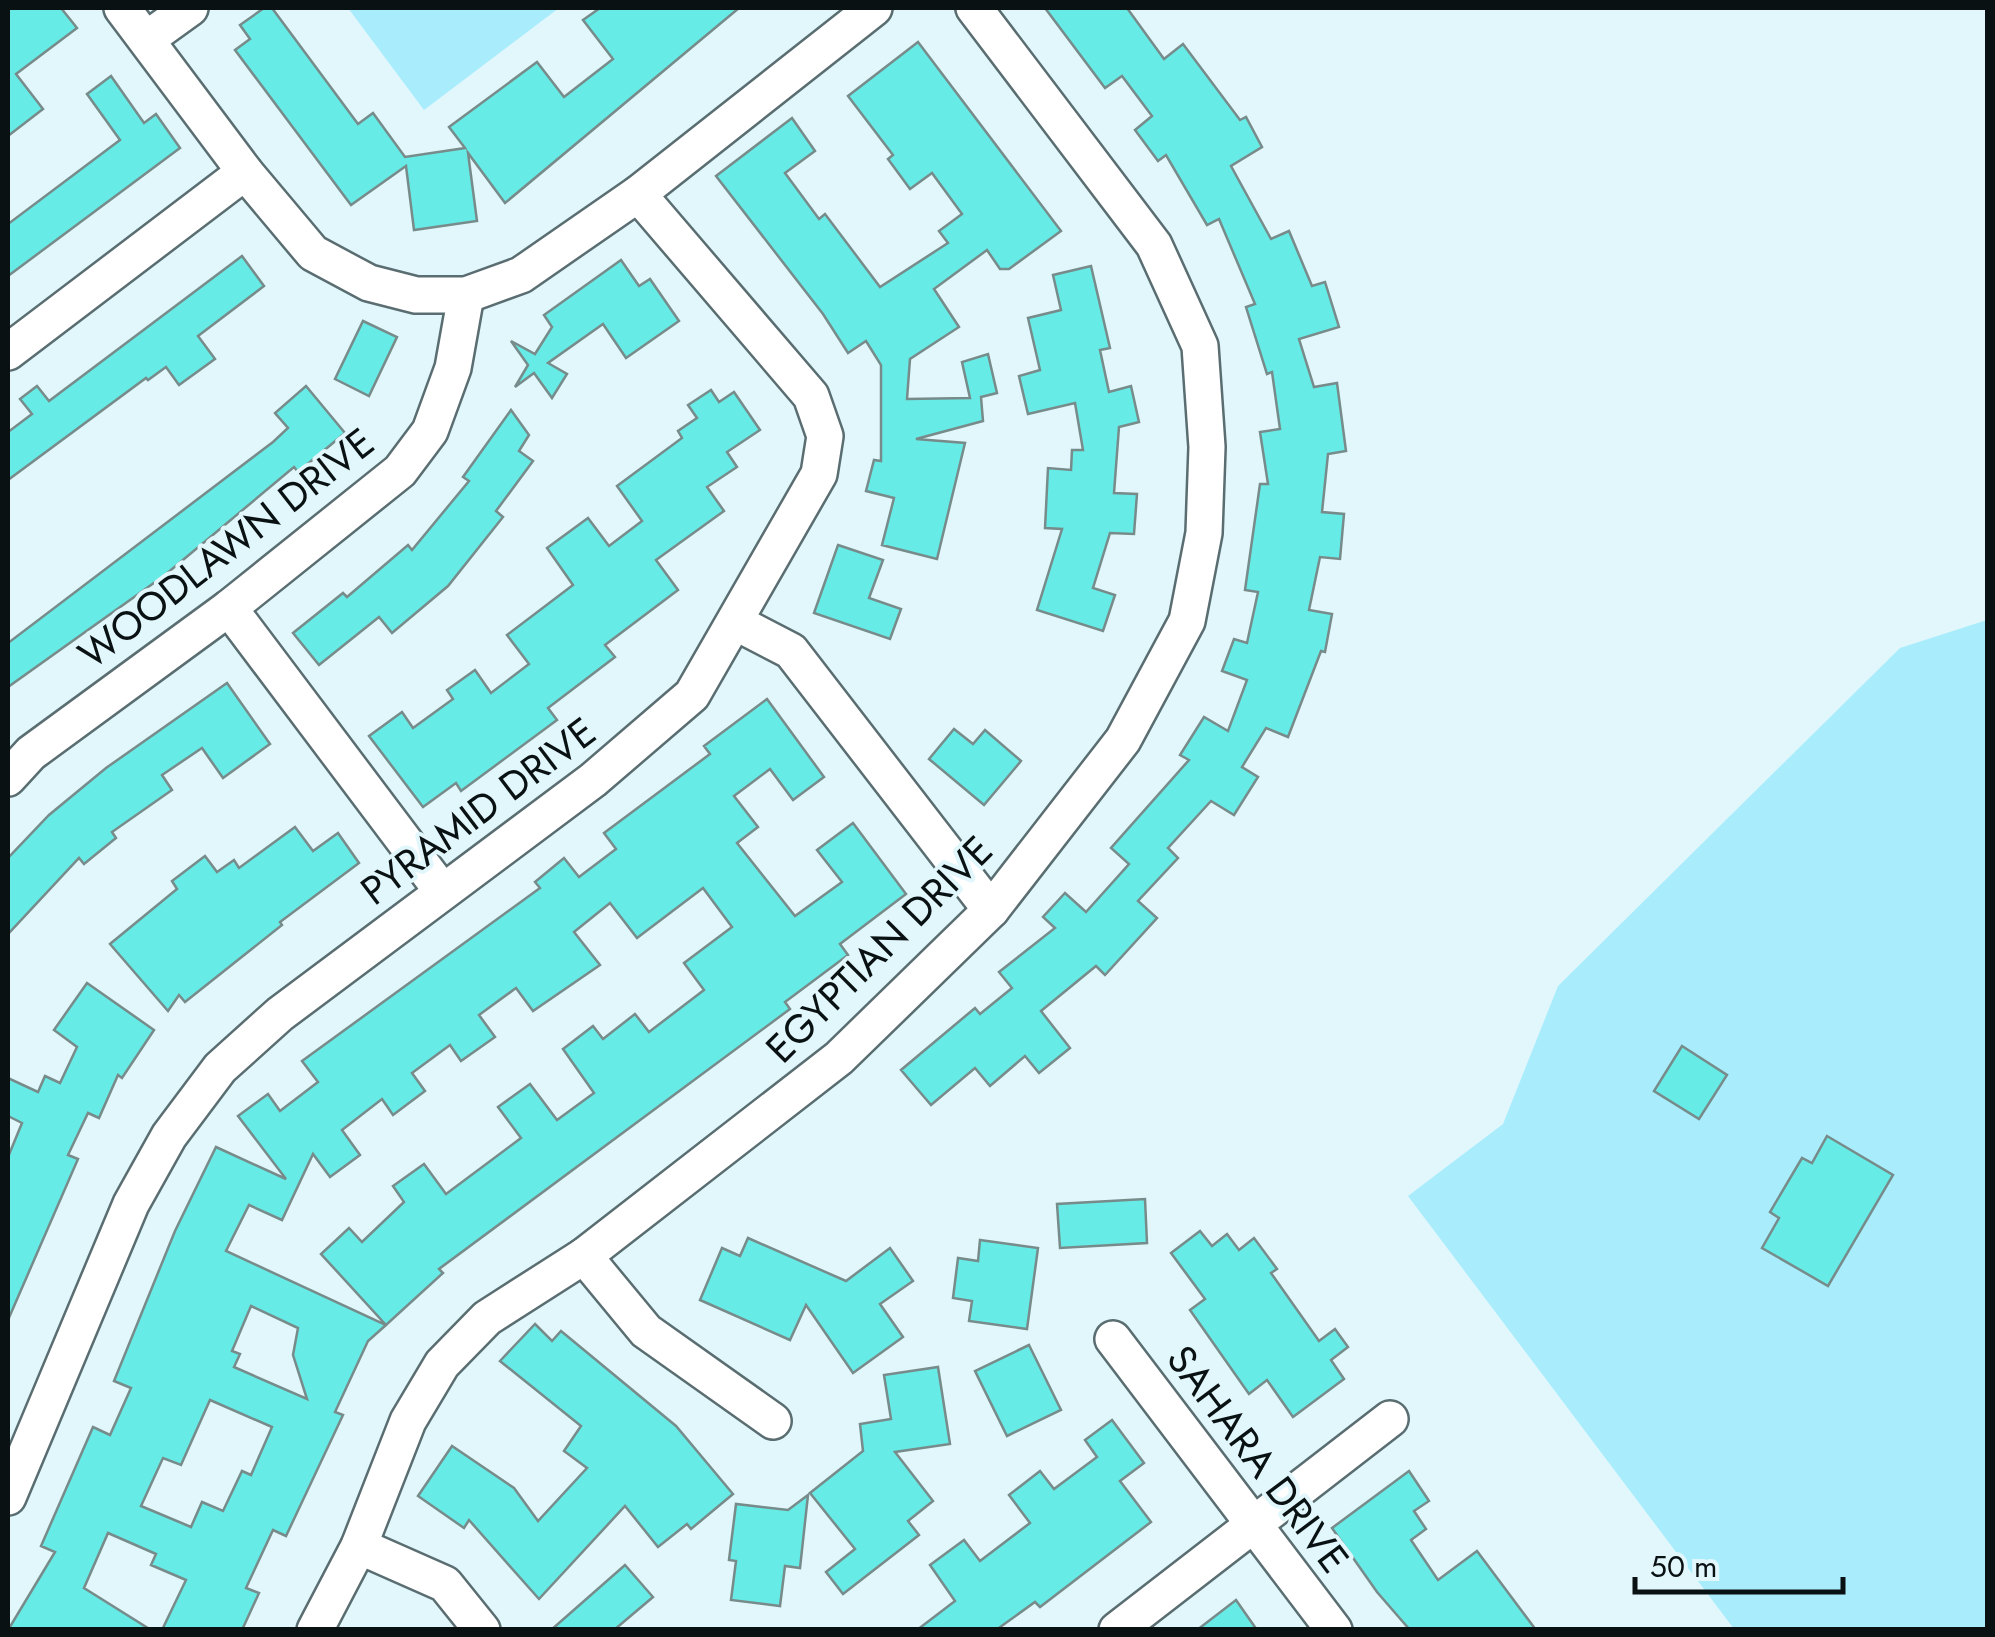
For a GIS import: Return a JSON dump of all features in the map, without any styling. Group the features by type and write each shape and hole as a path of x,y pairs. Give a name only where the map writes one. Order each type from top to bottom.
{"street":[{"path":"122,8 245,172 313,253 369,283 416,294 466,295 521,274 638,194 874,8"},
{"path":"146,39 190,8"},
{"name":"EGYPTIAN DRIVE","path":"316,1630 359,1546 408,1420 442,1364 487,1318 584,1256 839,1058 991,910 1123,740 1187,621 1204,533 1207,447 1200,346 1154,245 974,8"},
{"path":"8,352 245,172"},
{"name":"PYRAMID DRIVE","path":"8,1498 131,1204 168,1136 220,1068 280,1014 593,780 692,695 819,474 825,436 811,396 638,194"},
{"name":"WOODLAWN DRIVE","path":"8,778 30,753 229,608 400,470 430,431 453,368 466,295"},
{"path":"229,608 442,891"},
{"path":"735,622 791,652 991,910"},
{"path":"584,1256 646,1331 773,1422"},
{"name":"SAHARA DRIVE","path":"1113,1340 1334,1630"},
{"path":"1117,1630 1390,1419"},
{"path":"359,1546 445,1584 482,1630"}],"shaded area":[{"path":"348,8 559,8 424,110"},
{"path":"1987,620 1987,1629 1734,1629 1408,1196 1503,1124 1558,986 1900,648"}],"building":[{"path":"8,8 61,8 77,28 16,74 43,109 8,136"},
{"path":"264,8 272,8 358,124 373,113 405,157 465,148 449,127 537,62 564,97 613,59 583,20 600,8 739,8 505,203 468,153 477,221 414,230 406,166 351,205 235,50 250,39 240,25"},
{"path":"1045,8 1127,8 1164,59 1183,44 1240,120 1246,117 1262,147 1231,166 1271,239 1289,231 1312,286 1325,282 1339,327 1299,339 1314,387 1337,383 1346,451 1328,454 1322,512 1344,514 1340,559 1320,557 1309,610 1332,614 1325,652 1321,651 1288,737 1266,728 1242,767 1258,777 1234,815 1211,801 1168,848 1178,858 1138,901 1157,918 1105,975 1096,966 1041,1011 1070,1048 1039,1073 1025,1056 990,1086 975,1068 931,1105 901,1070 975,1008 980,1014 1012,988 999,972 1055,928 1043,917 1065,893 1086,912 1129,864 1111,848 1189,760 1180,755 1204,717 1228,731 1247,680 1222,671 1234,639 1247,643 1258,592 1245,590 1260,484 1268,484 1260,432 1280,429 1272,372 1267,374 1246,307 1255,304 1219,219 1207,225 1166,155 1158,161 1135,130 1152,116 1122,76 1105,88"},
{"path":"918,42 1061,231 1009,269 1000,269 987,250 934,289 959,327 910,359 907,399 970,398 962,362 988,354 997,393 981,397 983,421 916,439 965,443 937,559 882,545 894,498 866,491 874,460 881,461 881,365 866,341 848,353 823,314 716,176 792,118 815,151 785,173 819,219 825,214 880,287 948,243 939,231 962,214 932,173 910,189 888,159 893,155 848,96"},
{"path":"111,76 144,123 156,114 180,148 8,276 8,224 120,140 87,94"},
{"path":"242,256 264,286 198,336 215,359 179,385 166,367 146,378 8,480 8,432 32,414 20,399 37,386 49,401"},
{"path":"621,260 639,286 650,279 679,321 626,358 603,324 548,363 567,374 552,398 534,373 515,387 528,365 511,341 535,354 552,327 544,315"},
{"path":"1091,266 1110,348 1100,350 1109,392 1131,386 1139,422 1119,427 1114,493 1137,494 1134,534 1110,533 1093,588 1115,595 1103,631 1037,610 1062,529 1045,528 1048,468 1071,470 1072,450 1083,450 1075,403 1028,414 1019,376 1040,370 1028,318 1061,310 1053,275"},
{"path":"363,321 397,337 369,396 335,379"},
{"path":"306,386 345,433 298,472 294,467 165,575 8,687 8,643 273,442 288,428 275,413"},
{"path":"711,390 719,402 734,392 760,430 727,452 737,467 707,487 724,511 656,560 678,590 605,645 615,657 548,708 557,720 461,791 456,783 423,807 369,736 402,712 413,728 453,699 447,690 475,670 491,693 529,664 507,635 573,585 547,548 588,518 609,546 642,521 617,486 682,438 678,431 697,418 688,405"},
{"path":"511,410 529,435 519,451 533,461 496,511 503,517 448,586 392,633 379,617 319,665 293,633 343,593 347,597 408,545 412,550 469,481 463,477"},
{"path":"838,545 883,560 869,598 901,609 890,639 814,613"},
{"path":"227,683 270,744 223,778 202,748 162,775 172,790 112,832 116,838 84,864 79,858 8,934 8,858 49,815 106,768"},
{"path":"767,699 824,777 793,800 770,769 734,796 758,827 737,843 795,916 842,882 817,850 853,823 906,894 840,944 848,955 785,1002 790,1009 439,1269 443,1273 386,1325 368,1341 335,1412 343,1415 286,1536 273,1530 246,1588 259,1593 242,1630 162,1630 186,1580 151,1565 156,1554 108,1533 84,1588 151,1630 8,1630 55,1552 41,1546 93,1427 110,1435 131,1388 114,1381 175,1231 216,1147 286,1179 238,1116 268,1094 280,1111 318,1082 302,1061 540,888 535,882 564,858 579,877 616,849 604,833 710,754 704,746","holes":["703,888 732,927 684,963 704,990 649,1032 635,1014 603,1039 593,1026 563,1049 594,1093 557,1120 530,1084 498,1107 521,1138 446,1194 424,1164 393,1186 404,1202 362,1242 349,1228 321,1254 386,1325 226,1251 249,1205 282,1220 313,1154 330,1177 360,1155 342,1130 382,1099 393,1115 425,1091 412,1073 450,1045 461,1061 495,1037 479,1015 516,988 533,1011 600,965 574,932 610,903 637,938","251,1306 298,1328 293,1355 307,1399 234,1367 240,1354 232,1351","210,1400 272,1427 251,1475 242,1471 223,1511 202,1502 191,1527 141,1506 163,1458 181,1465"]},
{"path":"954,729 973,744 985,730 1021,761 984,805 929,759"},
{"path":"295,827 313,851 338,833 359,863 280,922 282,925 185,1002 179,995 168,1011 110,944 177,889 172,881 205,856 217,872 234,860 239,868"},
{"path":"87,983 154,1030 122,1078 118,1075 99,1118 88,1113 68,1155 78,1159 8,1320 8,1157 22,1123 8,1116 8,1078 38,1092 45,1076 60,1083 77,1047 54,1030"},
{"path":"1682,1046 1727,1075 1699,1119 1654,1091"},
{"path":"1827,1136 1893,1175 1828,1286 1762,1248 1779,1218 1770,1212 1802,1158 1812,1163"},
{"path":"1145,1199 1147,1243 1060,1248 1057,1204"},
{"path":"1200,1231 1212,1246 1227,1234 1239,1250 1254,1238 1277,1269 1271,1273 1319,1341 1335,1329 1348,1347 1331,1360 1344,1379 1293,1417 1267,1380 1249,1394 1190,1310 1205,1299 1171,1253"},
{"path":"748,1238 846,1281 890,1248 913,1281 880,1304 903,1337 853,1373 806,1305 790,1340 700,1300 722,1248 740,1256"},
{"path":"980,1240 1038,1248 1027,1329 969,1321 972,1301 953,1298 958,1258 978,1261"},
{"path":"535,1324 552,1341 561,1331 676,1426 733,1494 691,1529 687,1524 658,1547 625,1506 539,1599 469,1520 464,1528 418,1496 452,1446 514,1488 538,1521 587,1468 564,1451 581,1426 500,1361"},
{"path":"1029,1345 1061,1410 1007,1436 975,1371"},
{"path":"938,1367 950,1444 895,1452 933,1501 908,1521 919,1535 843,1594 826,1572 855,1549 810,1493 863,1451 860,1424 891,1419 884,1375"},
{"path":"1112,1420 1144,1463 1120,1481 1151,1522 1040,1607 1035,1602 996,1630 917,1630 955,1601 930,1565 964,1540 980,1561 1030,1523 1009,1495 1040,1471 1054,1489 1097,1457 1085,1440"},
{"path":"1409,1471 1429,1501 1414,1511 1426,1529 1411,1540 1438,1580 1477,1551 1536,1630 1410,1630 1377,1592 1332,1528"},
{"path":"808,1495 800,1568 785,1566 780,1606 731,1600 736,1561 729,1560 736,1504 788,1510"},
{"path":"625,1565 653,1597 614,1630 551,1630"},
{"path":"1236,1600 1257,1630 1197,1630"}]}
